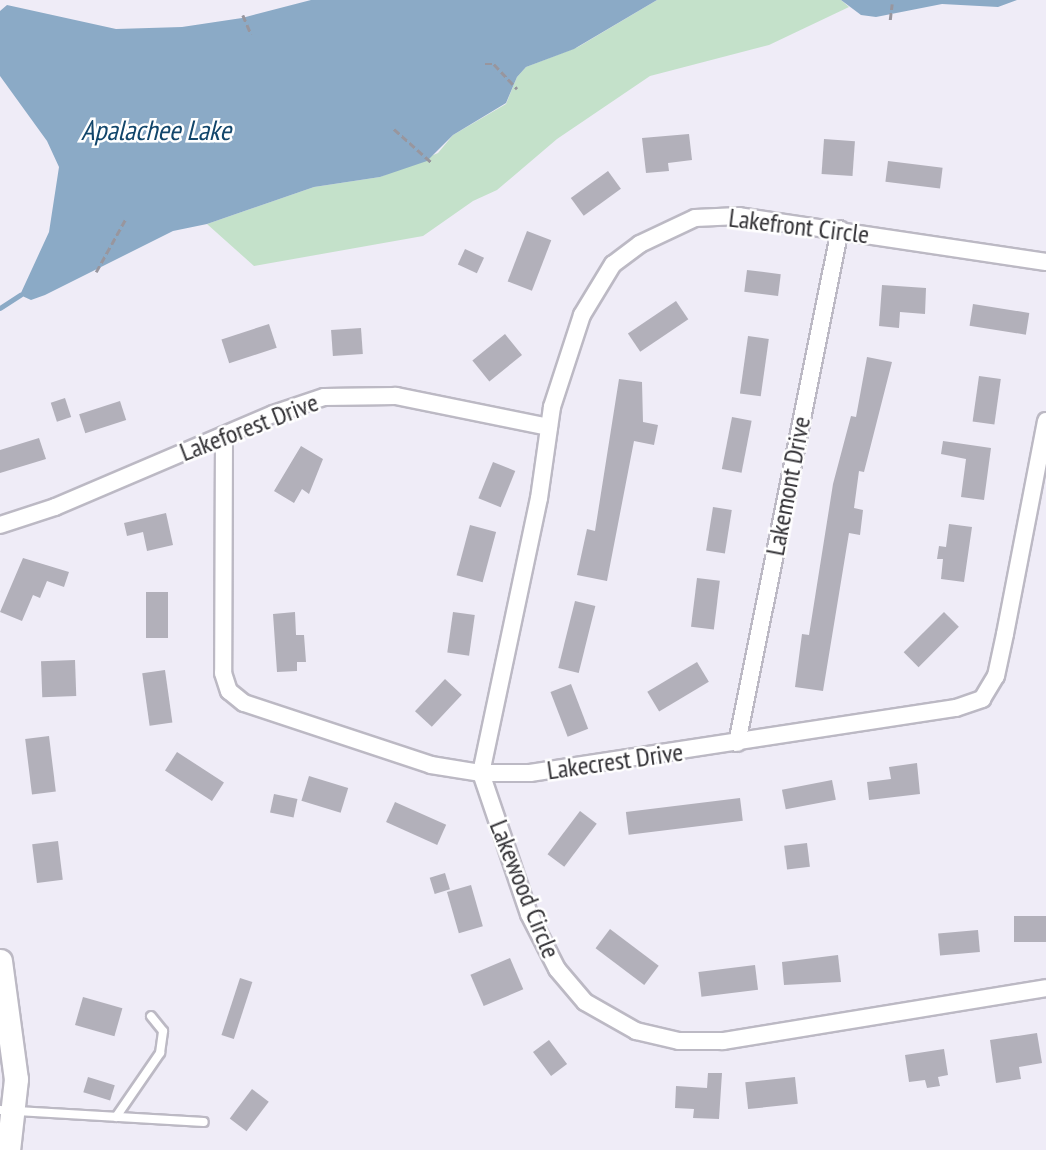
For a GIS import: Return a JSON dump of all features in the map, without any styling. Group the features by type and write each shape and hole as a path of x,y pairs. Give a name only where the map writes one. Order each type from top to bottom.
{"main road":[{"path":"0,961 16,1079 8,1112 8,1150"}],"street":[{"name":"Lakefront Circle","path":"549,427 582,315 603,277 626,253 667,230 709,216 754,217 1046,262"},
{"name":"Lakemont Drive","path":"737,743 839,229"},
{"name":"Lakeforest Drive","path":"0,525 55,507 298,405 360,394 549,427"},
{"name":"Lakecrest Drive","path":"224,435 223,673 229,691 244,704 419,761 481,773 530,773 971,705 987,695 1005,634 1046,421"},
{"path":"481,773 508,653 549,427"},
{"name":"Lakewood Circle","path":"481,773 529,914 557,969 585,1002 636,1031 679,1041 723,1041 1046,988"}],"lane":[{"path":"116,1117 160,1053 163,1031 151,1016"},
{"path":"8,1112 204,1122"}],"path":[{"path":"890,20 892,4"},
{"path":"243,15 251,34"},
{"path":"485,64 494,64 517,89"},
{"path":"394,129 431,162"},
{"path":"96,272 126,218"}],"green space":[{"path":"657,0 841,0 849,7 769,45 650,76 557,139 497,190 473,201 423,236 254,266 207,224 314,187 380,177 438,153 453,135 506,104 517,77 526,67 578,47"}],"water":[{"name":"Apalachee Lake","path":"311,0 657,0 574,49 526,67 517,77 506,103 453,135 427,161 380,177 314,187 207,224 173,231 45,295 31,300 20,295 49,232 59,167 47,141 0,76 0,11 7,5 116,29 182,27 242,18"},
{"path":"841,0 1017,0 998,7 942,4 876,17 861,15"}],"building":[{"path":"689,134 692,160 668,163 669,171 646,173 642,138"},
{"path":"824,139 855,141 852,176 822,174"},
{"path":"888,161 943,168 940,189 885,182"},
{"path":"608,171 621,189 584,216 571,198"},
{"path":"527,231 551,240 532,291 508,281"},
{"path":"465,249 484,258 477,273 458,264"},
{"path":"747,270 781,274 778,296 744,292"},
{"path":"882,285 926,288 925,314 900,312 899,328 879,326"},
{"path":"676,301 688,319 640,352 628,333"},
{"path":"973,304 1029,313 1026,335 970,326"},
{"path":"269,324 277,348 229,363 221,339"},
{"path":"361,328 363,354 333,356 331,330"},
{"path":"505,334 522,355 489,381 472,360"},
{"path":"748,336 769,339 761,396 740,393"},
{"path":"867,357 892,362 864,472 859,471 854,508 863,510 860,535 849,533 823,691 795,687 802,634 809,635 833,484 851,416 856,417"},
{"path":"979,376 1001,379 994,425 973,422"},
{"path":"619,379 642,382 643,422 658,425 654,445 634,441 607,581 577,575 587,529 595,531"},
{"path":"65,398 71,417 57,422 51,403"},
{"path":"120,401 126,420 85,433 79,414"},
{"path":"732,417 752,421 742,473 722,469"},
{"path":"39,438 46,459 0,473 0,450"},
{"path":"943,441 991,448 984,500 961,497 966,459 941,454"},
{"path":"301,446 323,459 309,494 302,489 294,503 274,491"},
{"path":"493,462 515,471 501,507 478,498"},
{"path":"713,507 732,510 725,553 706,550"},
{"path":"166,513 173,545 147,551 143,532 127,536 124,523"},
{"path":"949,524 972,527 964,582 941,579 943,559 937,559 939,546 946,547"},
{"path":"470,525 496,532 483,582 457,575"},
{"path":"23,558 69,572 64,587 47,581 40,598 33,595 22,621 0,612"},
{"path":"697,578 720,581 714,629 691,627"},
{"path":"146,592 168,592 168,638 146,638"},
{"path":"575,601 595,606 579,673 558,668"},
{"path":"295,612 296,635 304,635 306,662 297,662 297,671 277,672 273,614"},
{"path":"453,612 475,615 469,656 447,653"},
{"path":"944,612 959,627 919,667 904,652"},
{"path":"75,660 76,696 42,697 41,661"},
{"path":"697,662 709,682 659,712 647,692"},
{"path":"165,670 172,722 150,726 142,673"},
{"path":"445,679 462,695 432,727 415,711"},
{"path":"571,684 588,729 568,737 550,692"},
{"path":"49,736 56,792 32,795 25,739"},
{"path":"177,752 224,782 212,801 165,770"},
{"path":"917,763 920,794 869,800 867,782 891,779 889,767"},
{"path":"309,776 348,788 341,813 301,801"},
{"path":"832,780 836,800 786,809 782,790"},
{"path":"274,794 297,799 294,818 270,813"},
{"path":"740,798 743,821 629,835 626,812"},
{"path":"395,802 446,825 437,845 386,822"},
{"path":"580,811 597,824 564,867 548,854"},
{"path":"58,841 63,880 37,883 32,844"},
{"path":"807,843 810,867 787,870 784,846"},
{"path":"445,873 450,889 435,894 430,878"},
{"path":"471,885 483,926 459,933 447,892"},
{"path":"1014,916 1046,916 1046,942 1014,942"},
{"path":"610,929 659,966 644,985 596,948"},
{"path":"978,930 980,952 940,955 938,933"},
{"path":"838,955 841,982 784,985 782,962"},
{"path":"510,958 523,989 484,1006 470,975"},
{"path":"755,965 758,990 701,997 698,972"},
{"path":"240,978 252,982 234,1039 221,1035"},
{"path":"83,997 122,1008 114,1036 75,1025"},
{"path":"1037,1033 1042,1063 1019,1067 1021,1079 996,1083 990,1040"},
{"path":"549,1040 567,1064 551,1076 533,1052"},
{"path":"944,1049 948,1075 938,1077 940,1086 927,1088 925,1080 909,1082 905,1055"},
{"path":"708,1073 722,1073 719,1119 693,1118 694,1109 675,1108 676,1086 707,1088"},
{"path":"88,1077 115,1085 110,1100 83,1092"},
{"path":"795,1077 798,1104 748,1109 745,1082"},
{"path":"252,1089 269,1102 247,1131 230,1119"}],"waterway":[{"path":"0,308 20,295"}]}
